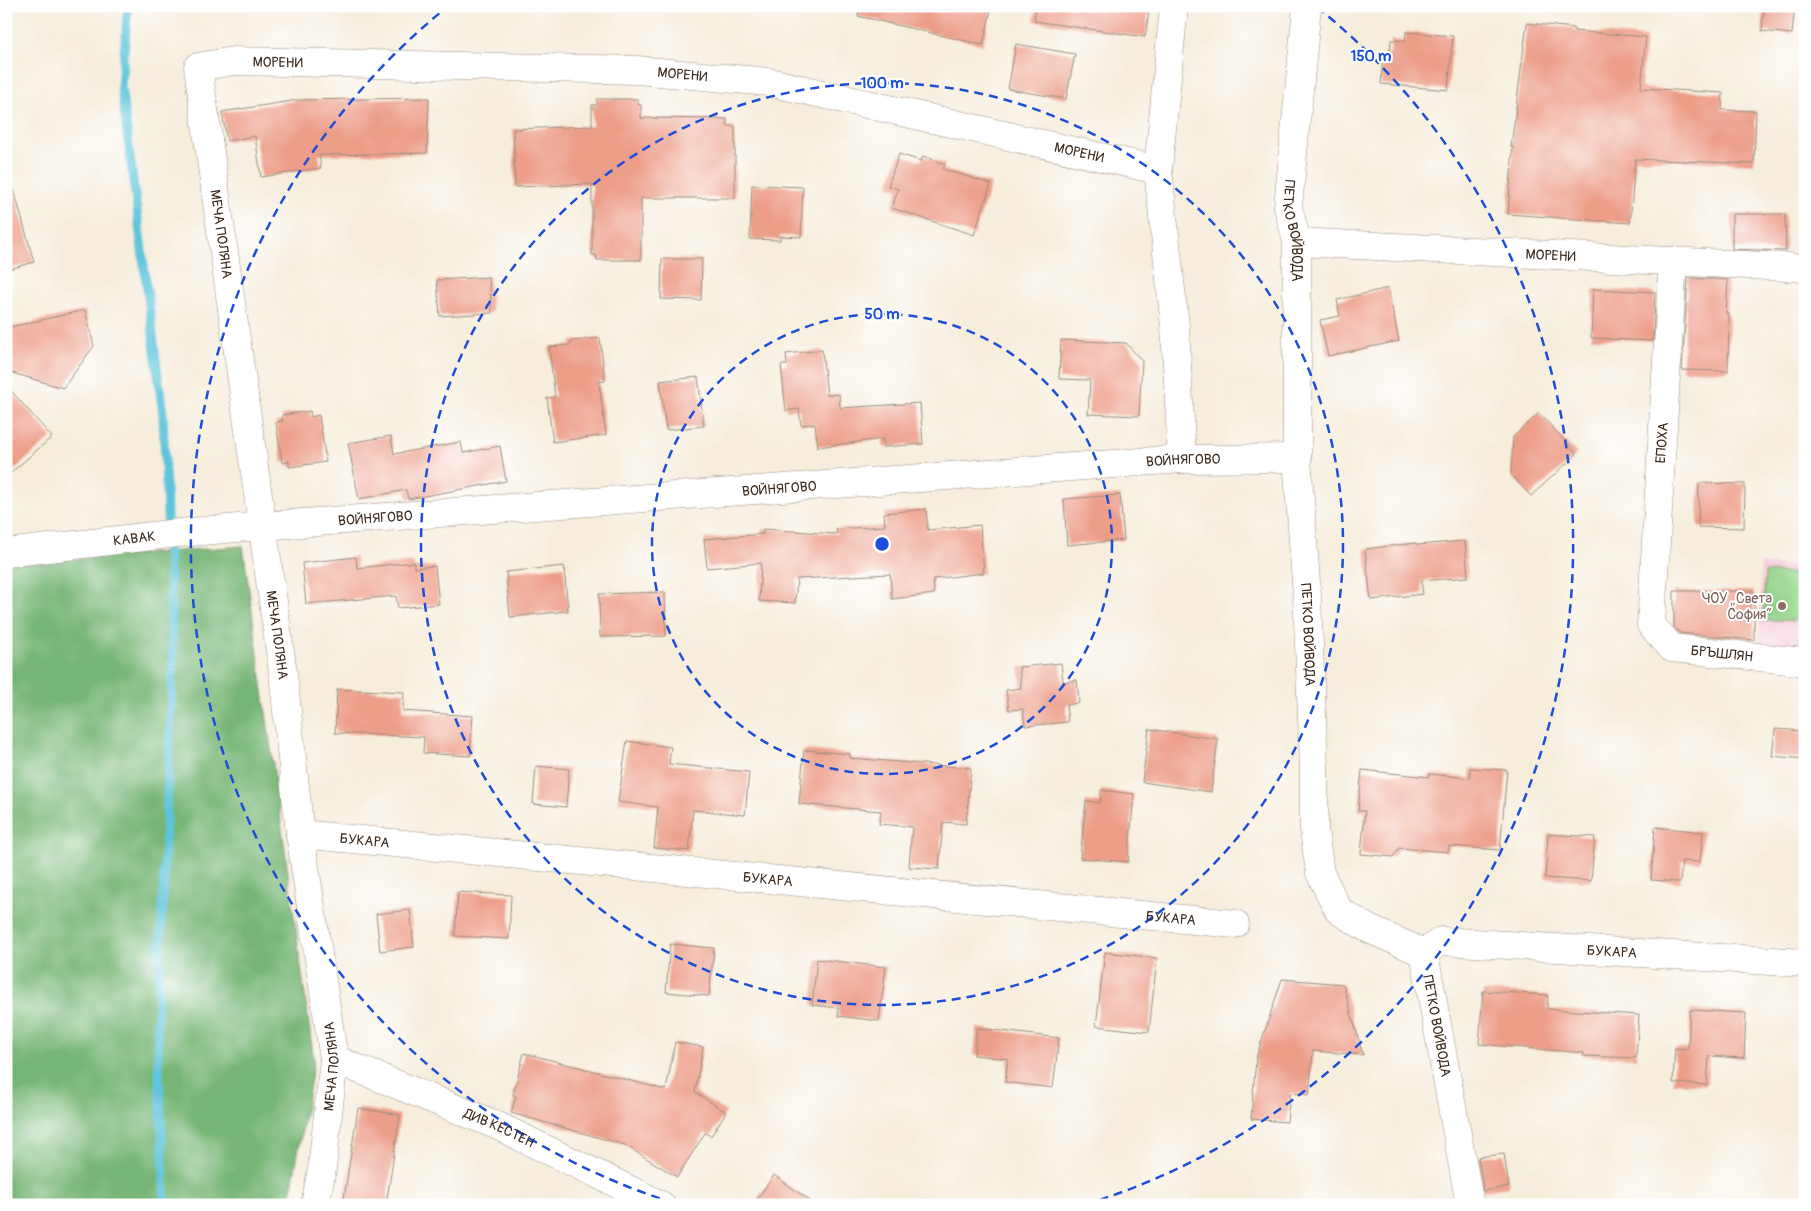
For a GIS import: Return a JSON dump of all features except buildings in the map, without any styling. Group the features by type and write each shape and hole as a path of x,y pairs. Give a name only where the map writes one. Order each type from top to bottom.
{"street":[{"path":"1174,6 1158,170 1175,326 1182,459"},
{"name":"ПЕТКО ВОЙВОДА","path":"1307,6 1288,207 1297,242 1297,458 1308,596 1314,767 1314,830 1320,873 1339,911 1369,929 1424,953 1470,1205"},
{"name":"МОРЕНИ","path":"198,67 233,61 637,70 769,82 1158,170"},
{"name":"МЕЧА ПОЛЯНА","path":"198,67 283,672 300,834 334,1059 322,1169 315,1205"},
{"name":"МОРЕНИ","path":"1297,242 1805,268"},
{"name":"ЕПОХА","path":"1650,624 1673,261"},
{"name":"ВОЙНЯГОВО","path":"262,526 1182,459 1297,458"},
{"name":"КАВАК","path":"6,554 178,533 262,526"},
{"name":"БРЪШЛЯН","path":"1650,624 1672,648 1805,662"},
{"name":"БУКАРА","path":"300,834 1235,924"},
{"name":"БУКАРА","path":"1424,953 1441,941 1805,963"},
{"name":"ДИВ КЕСТЕН","path":"334,1059 496,1125 661,1205"}],"shaded area":[{"name":"ЧОУ „Света София“","path":"1761,564 1805,567 1805,651 1759,646"}],"green space":[{"path":"243,546 314,1061 289,1205 6,1205 6,557 12,564"},
{"path":"1765,572 1805,574 1805,621 1763,620"}],"waterway":[{"path":"128,6 121,86 163,414 173,662 157,1027 165,1205"}],"place":[{"name":"ЧОУ „Света София“","path":"1782,606"}]}
